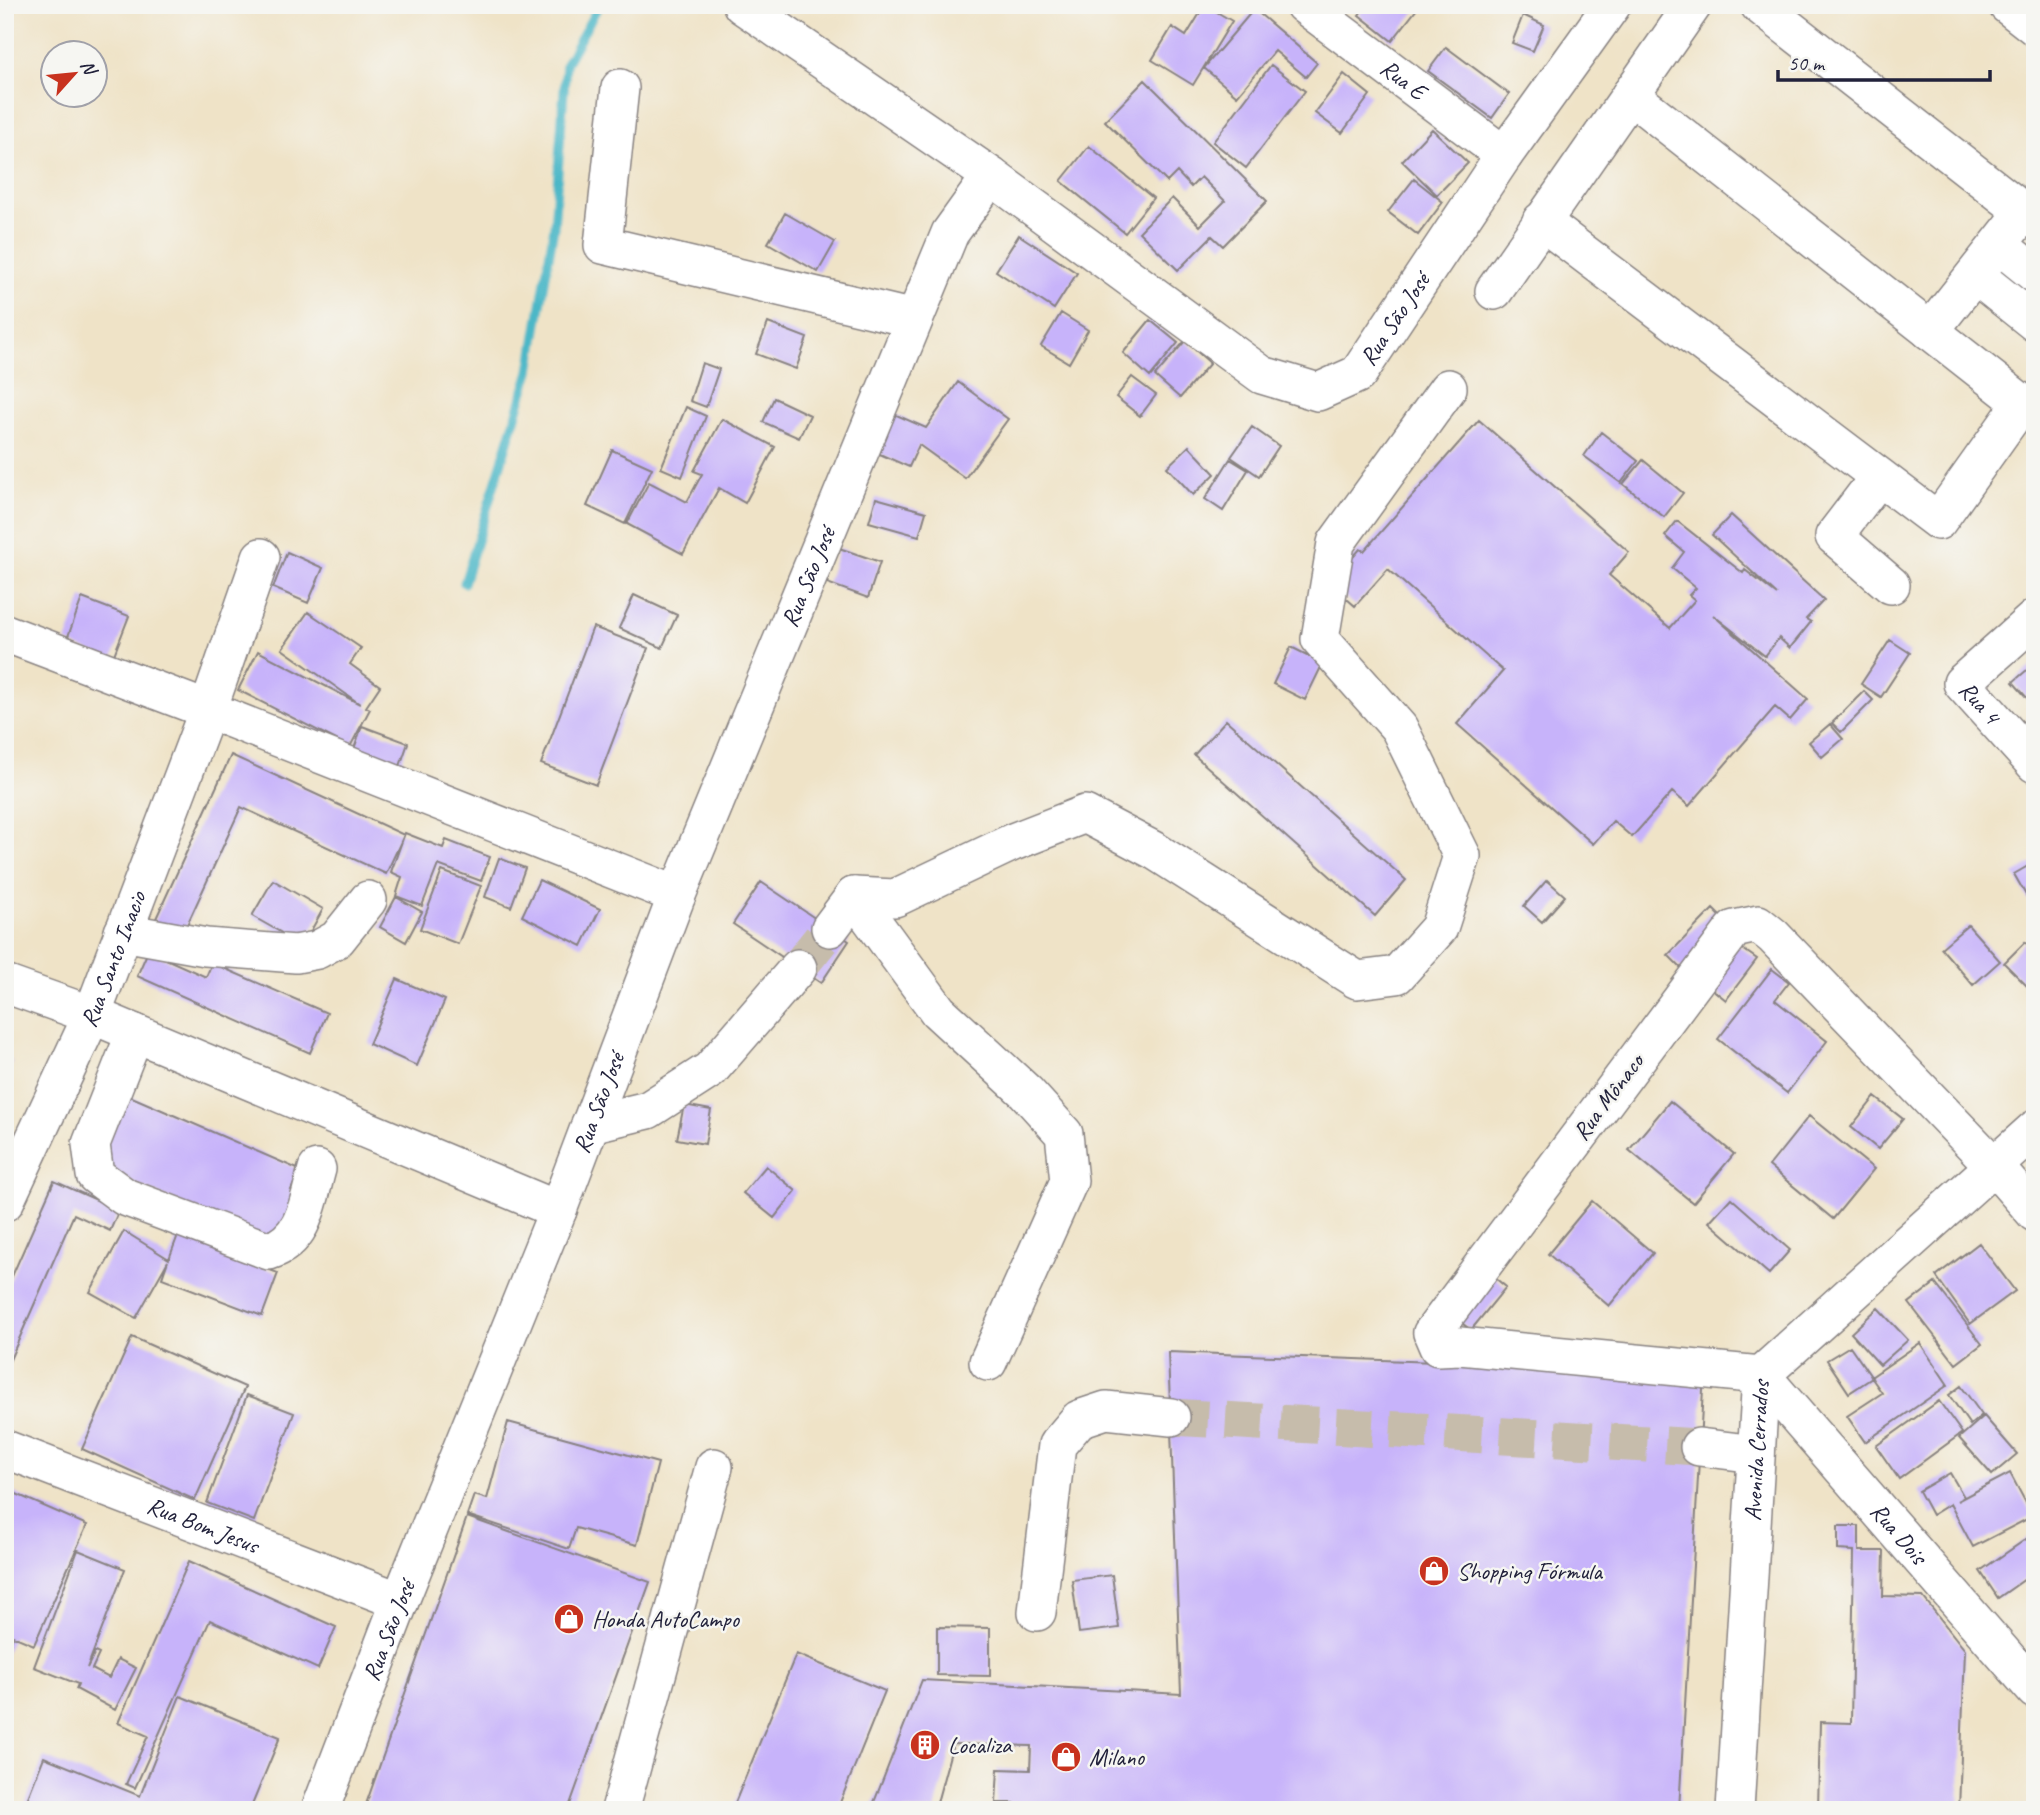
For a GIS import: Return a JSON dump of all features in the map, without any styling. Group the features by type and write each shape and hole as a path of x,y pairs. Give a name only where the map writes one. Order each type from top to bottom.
{"street":[{"path":"742,5 992,176"},
{"name":"Rua E","path":"1304,5 1504,155"},
{"name":"Rua São José","path":"320,1810 400,1601 558,1210 677,895 950,233 992,176 1262,375 1318,392 1358,374 1504,155 1612,5"},
{"path":"1494,291 1693,5"},
{"path":"1759,5 2029,216 1999,245 1930,331"},
{"path":"2007,5 2035,27"},
{"path":"620,88 603,245 914,319"},
{"path":"1541,221 1938,521 2022,403 1630,95"},
{"path":"1999,245 2035,274"},
{"path":"1975,275 2035,324"},
{"path":"854,896 895,898 1013,842 1086,814 1156,851 1357,980 1397,975 1439,928 1462,856 1399,728 1320,639 1336,543 1448,388"},
{"path":"1879,477 1834,536 1891,585"},
{"name":"Rua Santo Inacio","path":"5,1202 92,1016 208,710 261,557"},
{"name":"Rua 4","path":"2035,618 1962,683 2035,764"},
{"path":"5,633 677,895"},
{"path":"830,928 854,896"},
{"path":"854,896 939,1011 1026,1092 1064,1134 1069,1181 988,1362"},
{"path":"122,932 206,947 296,954 317,950 337,939 368,900"},
{"name":"Rua Mônaco","path":"1761,1376 1460,1346 1438,1347 1432,1333 1734,929 1758,924 1773,936 1994,1166 2035,1213"},
{"path":"590,1124 648,1110 710,1070 798,968"},
{"path":"5,984 135,1033 558,1210"},
{"path":"135,1033 91,1144 95,1175 125,1196 269,1251 283,1247 296,1235 317,1169"},
{"name":"Avenida Cerrados","path":"1735,1810 1761,1376 2035,1129"},
{"name":"Rua Dois","path":"1761,1376 2035,1690"},
{"path":"1037,1612 1057,1445 1079,1419 1106,1410 1171,1417"},
{"path":"1699,1447 1756,1454"},
{"name":"Rua Bom Jesus","path":"5,1449 400,1601"},
{"path":"620,1810 714,1467"}],"building":[{"path":"1205,5 1232,21 1193,85 1152,60 1172,27 1186,36"},
{"path":"1366,5 1420,5 1392,41 1359,15"},
{"path":"1254,9 1317,63 1306,77 1275,51 1237,96 1204,68"},
{"path":"1523,15 1544,25 1533,51 1512,43"},
{"path":"1446,47 1509,94 1492,118 1428,71"},
{"path":"1271,65 1305,91 1246,168 1213,142"},
{"path":"1344,74 1370,95 1342,133 1315,113"},
{"path":"1145,80 1267,201 1223,246 1212,236 1178,270 1139,232 1172,198 1200,226 1225,201 1201,177 1191,187 1177,172 1167,182 1105,121"},
{"path":"1432,129 1468,163 1437,195 1402,161"},
{"path":"1089,146 1153,198 1125,233 1061,181"},
{"path":"1414,179 1443,202 1418,235 1388,212"},
{"path":"785,213 835,242 818,272 768,243"},
{"path":"1019,235 1077,273 1054,309 996,271"},
{"path":"1061,313 1088,330 1069,363 1041,346"},
{"path":"1150,320 1178,343 1150,377 1123,353"},
{"path":"768,323 807,338 796,369 756,354"},
{"path":"1185,341 1210,363 1180,398 1155,376"},
{"path":"702,363 719,369 706,407 690,401"},
{"path":"1132,377 1156,395 1140,416 1116,397"},
{"path":"958,382 1008,419 965,478 919,445 909,467 875,452 892,413 926,428"},
{"path":"774,398 810,415 799,438 763,422"},
{"path":"686,407 706,416 682,477 661,468"},
{"path":"722,419 775,447 745,503 719,488 683,554 627,524 649,482 687,502 702,474 694,471"},
{"path":"1479,420 1629,552 1609,575 1670,628 1695,600 1689,595 1696,588 1672,568 1684,552 1665,536 1677,521 1743,573 1745,570 1777,595 1712,535 1731,515 1824,600 1806,619 1811,622 1790,648 1779,638 1765,656 1713,615 1808,699 1790,720 1775,707 1689,806 1672,792 1632,837 1613,821 1593,844 1457,724 1503,671 1388,569 1355,606 1330,584 1360,549 1364,551"},
{"path":"1252,427 1279,446 1259,476 1231,457"},
{"path":"1601,432 1638,461 1621,483 1584,456"},
{"path":"1189,446 1215,474 1193,495 1167,467"},
{"path":"612,450 652,468 625,524 587,506"},
{"path":"1230,459 1248,470 1223,511 1205,499"},
{"path":"1643,460 1683,493 1664,517 1623,484"},
{"path":"876,498 926,512 919,536 869,522"},
{"path":"839,548 880,562 868,598 827,583"},
{"path":"287,552 323,568 308,603 273,588"},
{"path":"634,595 677,615 662,648 619,628"},
{"path":"82,598 129,616 112,660 66,642"},
{"path":"308,612 361,648 350,664 380,686 366,707 370,709 350,747 238,690 258,651 360,704 282,649"},
{"path":"593,627 648,648 596,785 541,764"},
{"path":"1890,640 1910,653 1881,697 1861,684"},
{"path":"1291,647 1323,663 1305,700 1273,684"},
{"path":"2035,663 2035,707 2013,682"},
{"path":"1864,691 1873,700 1841,732 1832,723"},
{"path":"1226,720 1406,880 1375,916 1194,755"},
{"path":"1830,724 1843,739 1822,757 1809,742"},
{"path":"362,726 408,743 399,769 353,752"},
{"path":"231,755 404,835 386,874 241,807 181,938 153,925"},
{"path":"405,833 443,848 446,840 490,857 481,881 438,865 422,906 396,896 402,877 391,872"},
{"path":"499,858 525,868 511,907 485,897"},
{"path":"2035,862 2035,911 2014,874"},
{"path":"442,871 481,886 458,944 420,929"},
{"path":"273,880 323,909 303,945 252,916"},
{"path":"539,880 600,909 582,946 522,916"},
{"path":"1547,880 1565,896 1542,922 1524,906"},
{"path":"761,882 849,941 821,983 733,924"},
{"path":"396,897 422,912 406,942 380,927"},
{"path":"1713,909 1730,926 1684,971 1668,955"},
{"path":"1968,925 2000,961 1973,985 1941,948"},
{"path":"2025,942 2035,952 2035,984 2030,989 2004,963"},
{"path":"1737,945 1757,959 1726,1000 1707,985"},
{"path":"148,951 206,977 212,963 327,1013 310,1053 137,976"},
{"path":"1772,969 1789,982 1775,1000 1827,1041 1787,1093 1718,1039"},
{"path":"397,979 445,1000 417,1066 369,1044"},
{"path":"5,1058 12,1061 5,1078"},
{"path":"125,1094 300,1170 291,1190 299,1193 276,1246 94,1166"},
{"path":"1875,1097 1903,1119 1878,1149 1851,1127"},
{"path":"1670,1101 1734,1154 1693,1203 1629,1150"},
{"path":"684,1105 711,1110 705,1144 677,1139"},
{"path":"1809,1116 1874,1169 1833,1219 1769,1166"},
{"path":"766,1166 796,1191 774,1218 743,1193"},
{"path":"54,1181 119,1210 110,1231 74,1214 5,1371 5,1292"},
{"path":"1731,1198 1790,1250 1769,1274 1709,1222"},
{"path":"1592,1201 1653,1253 1609,1306 1548,1254"},
{"path":"124,1231 169,1259 178,1235 278,1273 262,1316 162,1278 168,1261 136,1318 90,1292"},
{"path":"1979,1243 2015,1291 1970,1324 1936,1276"},
{"path":"1489,1273 1506,1287 1471,1330 1454,1317"},
{"path":"1935,1283 1982,1344 1956,1364 1909,1303"},
{"path":"1878,1308 1908,1340 1880,1365 1851,1333"},
{"path":"132,1337 245,1387 195,1500 82,1449"},
{"path":"1920,1343 1948,1385 1865,1442 1847,1416 1882,1393 1871,1377"},
{"path":"1850,1346 1872,1378 1849,1393 1827,1360"},
{"name":"Shopping Fórmula","path":"1168,1352 1704,1372 1679,1810 1013,1810 1014,1803 996,1803 998,1769 1030,1770 1031,1746 953,1744 935,1810 871,1810 922,1680 1181,1694"},
{"path":"1961,1386 1982,1415 1970,1425 1949,1395"},
{"path":"247,1395 294,1413 254,1521 207,1503"},
{"path":"1939,1401 1962,1433 1899,1479 1876,1446"},
{"path":"1984,1416 2017,1454 1992,1475 1959,1438"},
{"path":"508,1422 658,1463 637,1545 576,1528 569,1549 467,1515 474,1495 487,1499"},
{"path":"1950,1473 1964,1497 1957,1501 2010,1473 2033,1516 1973,1547 1950,1504 1932,1515 1919,1491"},
{"path":"5,1489 87,1525 34,1645 13,1636 5,1655"},
{"path":"467,1517 650,1582 568,1810 364,1810"},
{"path":"1838,1526 1859,1526 1859,1551 1884,1551 1883,1596 1923,1597 1965,1650 1959,1810 1818,1810 1820,1722 1851,1723 1854,1551 1838,1550"},
{"path":"2035,1533 2035,1572 1998,1598 1980,1571"},
{"path":"78,1550 125,1569 87,1668 95,1652 99,1654 92,1669 109,1678 118,1659 136,1668 115,1710 76,1689 78,1684 34,1667"},
{"path":"189,1561 336,1627 318,1669 210,1620 135,1788 126,1784 148,1736 118,1723"},
{"path":"1112,1575 1119,1628 1079,1633 1072,1580"},
{"path":"937,1627 990,1628 990,1676 937,1675"},
{"path":"796,1654 885,1691 837,1810 732,1810"},
{"path":"180,1696 280,1737 250,1810 23,1810 44,1757 140,1796"},
{"path":"1779,1807 1803,1807 1803,1810 1779,1810"}],"waterway":[{"path":"464,583 530,371 554,227 566,64 599,5"}],"tunnel":[{"path":"798,968 830,928"},
{"path":"1171,1417 1699,1447"}],"place":[{"name":"Shopping Fórmula","path":"1434,1571"},
{"name":"Honda AutoCampo","path":"569,1619"},
{"name":"Localiza","path":"925,1745"},
{"name":"Milano","path":"1066,1757"}]}
